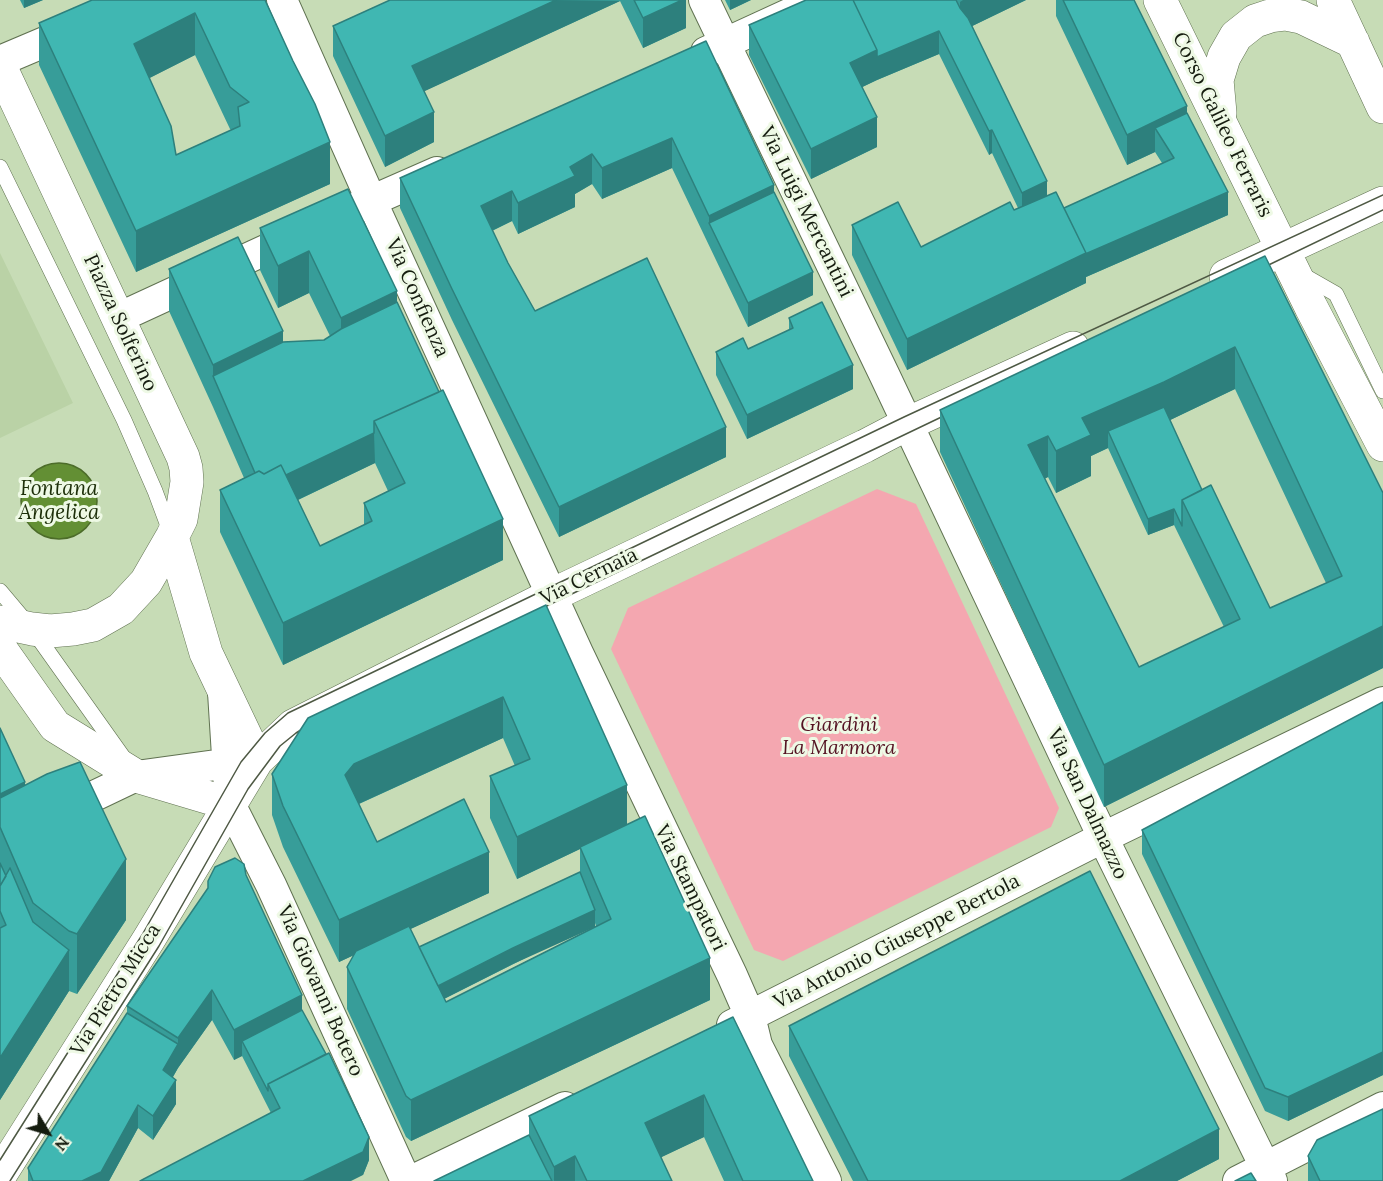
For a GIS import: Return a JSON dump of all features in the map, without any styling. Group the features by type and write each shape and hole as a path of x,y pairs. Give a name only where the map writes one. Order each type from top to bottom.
{"street":[{"path":"0,61 144,0"},
{"name":"Via Luigi Mercantini","path":"704,0 907,424"},
{"path":"687,61 819,0"},
{"name":"Corso Galileo Ferraris","path":"1160,0 1288,260 1383,445"},
{"path":"1333,0 1379,89"},
{"name":"Via Confienza","path":"284,1 371,200 552,595"},
{"path":"1223,126 1217,90 1219,71 1236,36 1255,21 1286,14 1301,17 1353,42"},
{"name":"Piazza Solferino","path":"0,66 183,457 186,468 185,498 180,519 172,537 137,594 108,618 93,625 50,631 32,630 0,622"},
{"path":"118,318 371,200 461,161"},
{"path":"1259,293 1288,260 1327,229 1383,203"},
{"path":"1195,291 1288,260"},
{"name":"Via Cernaia","path":"230,804 243,762 293,726 317,712 552,595 907,424 1098,336"},
{"name":"Via Cernaia","path":"979,392 1073,381"},
{"name":"Via San Dalmazzo","path":"907,424 1268,1174"},
{"name":"Piazza Solferino","path":"172,537 206,654 223,688 243,762"},
{"name":"Via Stampatori","path":"552,595 750,1016 757,1045 825,1181"},
{"path":"0,648 56,726 136,776 230,804"},
{"name":"Via Antonio Giuseppe Bertola","path":"708,1038 1104,837 1383,702"},
{"path":"0,841 136,776 243,762"},
{"name":"Via Giovanni Botero","path":"230,804 271,885 335,998 406,1181"},
{"name":"Via Pietro Micca","path":"0,1175 149,939 230,804"},
{"path":"640,855 668,841"},
{"path":"411,1181 591,1094"},
{"path":"1238,1181 1268,1174 1383,1107"}],"lane":[{"name":"Piazza Solferino","path":"0,88 22,113"},
{"name":"Piazza Solferino","path":"0,167 124,420 155,490 172,537"},
{"path":"1288,260 1336,294 1383,391"},
{"path":"0,591 32,630 136,776"}],"shaded area":[{"path":"0,253 73,403 0,438"}],"green space":[{"name":"Giardini La Marmora","path":"877,489 916,504 1059,808 1051,827 783,961 754,950 611,649 628,608"}],"water":[{"name":"Fontana Angelica","path":"59,463 73,466 86,474 94,487 97,501 94,515 86,528 73,536 59,539 45,536 32,528 24,515 21,501 24,487 32,474 45,466"}],"building":[{"path":"92,0 265,0 315,104 330,142 136,231 39,23","holes":["195,13 230,87 249,102 238,107 240,126 176,155 171,126 134,44"]},
{"path":"390,0 556,0 412,66 434,112 385,136 333,26"},
{"path":"634,0 682,0 643,18"},
{"path":"806,0 853,0 877,50 850,63 877,117 811,149 749,25"},
{"path":"853,0 956,0 968,18 1047,181 1022,193 992,130 989,131 939,31 877,57 877,50"},
{"path":"1063,0 1134,0 1187,106 1127,135"},
{"path":"706,41 774,185 709,216 672,138 602,168 592,154 570,167 575,176 518,203 512,191 481,206 508,263 535,311 647,258 726,427 559,507 400,178"},
{"path":"1187,113 1228,192 1083,255 1086,253 1064,208 1174,158 1155,128"},
{"path":"348,189 397,291 341,318 309,251 278,266 260,228"},
{"path":"774,192 813,272 748,303 709,223"},
{"path":"1056,192 1086,253 907,339 852,225 898,202 921,247 1010,202 1014,210"},
{"path":"238,237 283,331 213,365 169,269"},
{"path":"1265,256 1383,493 1383,626 1104,765 940,410","holes":["1235,347 1342,576 1270,608 1211,485 1182,500 1240,619 1139,667 1028,445 1048,436 1056,451 1091,435 1082,418 1164,382"]},
{"path":"397,302 439,392 374,421 374,433 286,475 281,465 264,474 259,471 255,473 213,376 283,342 324,340 341,329"},
{"path":"822,302 853,365 747,415 716,352 743,338 748,349 793,328 789,318"},
{"path":"443,390 503,519 283,623 220,490 259,471 264,474 281,465 320,546 372,521 364,503 405,483 374,421"},
{"path":"1164,407 1202,490 1182,500 1182,526 1174,509 1148,519 1108,431"},
{"path":"546,605 627,785 517,837 490,776 530,759 503,697 354,764 345,775 377,842 464,799 489,852 339,920 283,806 272,774 308,718"},
{"path":"1383,702 1383,1052 1288,1097 1265,1088 1142,830"},
{"path":"0,728 25,782 0,794"},
{"path":"80,762 126,859 77,934 69,931 33,903 0,827 0,798 47,774"},
{"path":"645,816 710,958 411,1100 406,1096 347,967 356,951 409,926 446,1002 611,919 580,847"},
{"path":"235,858 244,864 246,875 302,995 234,1030 212,990 178,1038 127,1006 208,888 208,881 215,867"},
{"path":"0,863 6,876 0,886"},
{"path":"10,868 33,922 69,950 0,1058 0,928 6,925 0,911 0,886"},
{"path":"1090,871 1219,1129 1120,1181 868,1181 789,1026"},
{"path":"580,872 595,910 438,986 419,947"},
{"path":"302,1010 326,1054 268,1084 268,1091 242,1041"},
{"path":"127,1013 178,1044 163,1070 176,1080 153,1116 138,1105 101,1172 82,1181 33,1181 28,1168"},
{"path":"733,1017 813,1181 743,1181 704,1095 645,1123 672,1181 587,1181 575,1156 554,1167 529,1116"},
{"path":"329,1053 369,1137 363,1152 303,1181 140,1181 280,1108 268,1084"},
{"path":"1383,1109 1383,1181 1320,1181 1308,1156 1317,1140"},
{"path":"529,1135 552,1181 434,1181"},
{"path":"1251,1173 1256,1181 1235,1181"}],"tram line":[{"path":"0,1160 142,935 241,762 265,733 288,713 904,417 1383,195"},
{"path":"1254,272 1383,210"},
{"path":"532,613 954,411"},
{"path":"10,1181 159,946 248,789 280,746 315,721"}]}
